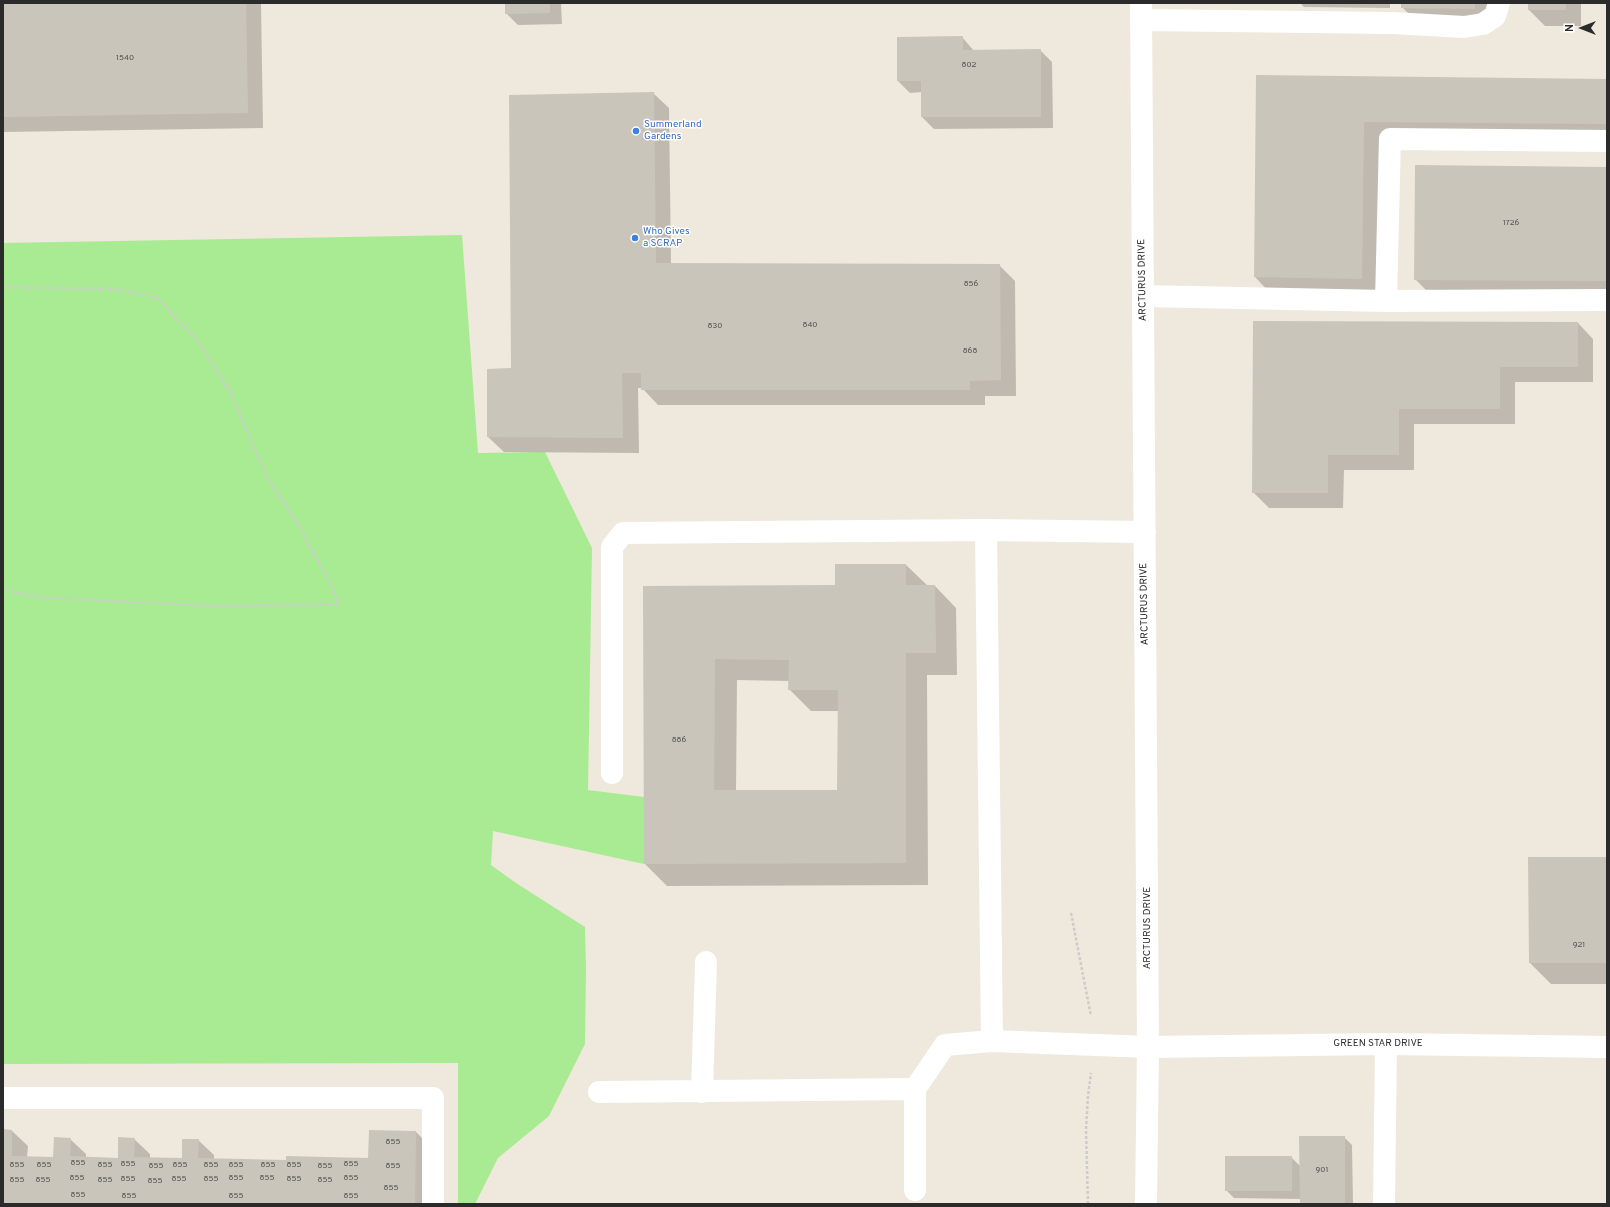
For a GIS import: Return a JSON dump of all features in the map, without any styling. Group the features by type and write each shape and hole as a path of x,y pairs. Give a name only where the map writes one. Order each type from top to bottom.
{"street":[{"path":"1141,12 1464,27 1483,24 1495,16 1499,3"},
{"name":"ARCTURUS DRIVE","path":"1141,12 1148,1047 1146,1204"},
{"path":"1386,301 1390,139 1607,141"},
{"path":"1143,296 1386,301 1607,300"},
{"path":"612,773 612,547 623,533 986,530 1145,532"},
{"path":"986,530 992,1041"},
{"path":"702,1092 706,962"},
{"name":"GREEN STAR DRIVE","path":"915,1089 945,1045 992,1041 1148,1047 1386,1044 1607,1047"},
{"path":"1384,1204 1386,1044"},
{"path":"598,1092 915,1089 915,1190"},
{"path":"3,1098 433,1098 433,1204"}],"path":[{"path":"3,287 115,289 156,296 198,341 229,390 265,473 300,528 331,585 339,604 222,606 46,598 3,590"}],"green space":[{"path":"462,235 478,453 545,452 592,548 588,790 644,797 644,864 493,831 491,865 516,883 585,927 585,1044 549,1116 498,1158 475,1204 458,1204 458,1063 3,1064 3,243"}],"building":[{"path":"3,3 246,3 248,113 3,117"},
{"path":"505,3 550,3 550,13 505,14"},
{"path":"1401,3 1475,3 1475,9 1401,8"},
{"path":"1528,3 1566,3 1566,10 1528,10"},
{"path":"963,36 963,50 1041,49 1041,117 921,117 921,81 897,81 897,37"},
{"path":"1256,75 1607,79 1607,124 1364,122 1362,279 1254,277"},
{"path":"654,92 656,263 1000,264 1001,380 970,381 970,390 641,390 641,373 622,373 623,438 487,437 487,369 511,368 509,95"},
{"path":"1415,165 1607,167 1607,281 1414,280"},
{"path":"1253,321 1578,322 1578,367 1500,367 1500,409 1399,409 1399,455 1328,455 1328,493 1252,493"},
{"path":"835,564 906,564 906,585 935,585 936,653 906,653 906,863 644,864 643,586 835,585","holes":["715,659 789,660 788,690 838,690 837,790 714,790"]},
{"path":"1528,857 1607,857 1607,963 1529,963"},
{"path":"3,1129 12,1130 12,1156 53,1157 54,1137 71,1138 70,1156 118,1158 118,1137 135,1138 134,1157 182,1158 182,1139 199,1139 198,1158 286,1160 286,1156 368,1158 369,1130 416,1131 415,1204 3,1204"},
{"path":"1299,1136 1345,1136 1345,1204 1300,1204"},
{"path":"1225,1156 1292,1156 1292,1191 1225,1191"}],"place":[{"name":"Summerland Gardens","path":"636,131"},
{"name":"Who Gives a SCRAP","path":"635,238"}]}
